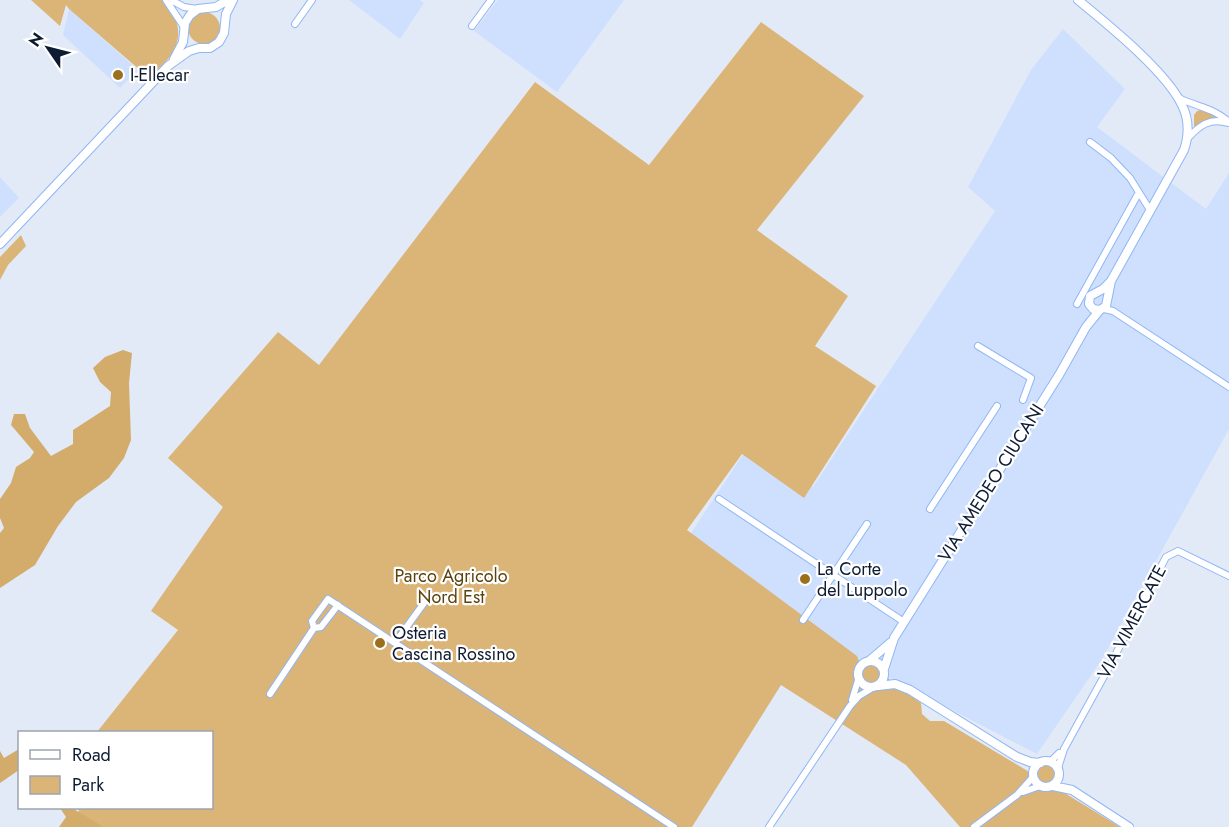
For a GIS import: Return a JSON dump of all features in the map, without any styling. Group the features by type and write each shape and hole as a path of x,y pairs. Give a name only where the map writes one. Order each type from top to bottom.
{"main road":[{"path":"0,244 168,66 180,49 187,18 198,9 209,9 228,0"},
{"path":"168,66 186,53 218,44 224,34 227,11 233,0"},
{"name":"VIA AMEDEO CIUCANI","path":"858,677 860,667 883,651 894,638 1059,375 1086,327 1104,305 1111,281 1181,155 1187,139 1186,117 1179,98 1158,73 1122,38 1078,0"},
{"path":"209,9 219,14 224,24"},
{"path":"185,31 190,43 199,48"},
{"name":"VIA AMEDEO CIUCANI","path":"1086,327 1090,306 1089,297 1099,292 1111,281"},
{"path":"1090,306 1094,310 1104,305 1103,293 1099,292"},
{"name":"VIA AMEDEO CIUCANI","path":"876,686 884,679 884,670 894,638"},
{"path":"869,661 879,663 899,686"},
{"path":"858,677 864,685 892,684 916,694 1017,757 1029,768 1040,786 1047,788 1053,786 1059,780 1059,770"},
{"path":"1017,757 1031,762 1050,762 1059,770 1074,791"},
{"path":"1033,777 1035,768 1040,763"},
{"path":"1053,786 1074,791 1129,827"}],"street":[{"path":"166,0 185,31"},
{"path":"171,0 184,7 198,9"},
{"path":"295,24 312,0"},
{"path":"472,26 491,0"},
{"path":"1179,98 1214,111 1229,123"},
{"path":"1186,117 1200,107"},
{"path":"1187,139 1206,122 1220,120 1229,123"},
{"path":"1090,142 1111,158 1130,178 1150,210"},
{"path":"1077,304 1138,194"},
{"path":"1104,305 1229,387"},
{"path":"978,346 1031,378 1023,400"},
{"path":"930,509 997,406"},
{"path":"719,498 832,576 904,622"},
{"path":"802,620 867,524"},
{"name":"VIA VIMERCATE","path":"1050,762 1064,748 1166,557 1178,552 1229,576"},
{"path":"315,628 312,621 328,599 674,827"},
{"path":"395,643 424,603"},
{"path":"270,694 315,628 321,627 338,605"},
{"name":"VIA AMEDEO CIUCANI","path":"850,706 856,692 858,677"},
{"name":"VIA AMEDEO CIUCANI","path":"769,827 850,706 859,696 876,686"},
{"name":"VIA VIMERCATE","path":"1059,770 1064,748"},
{"path":"977,826 1017,795 1033,777"},
{"path":"1017,795 1040,786"}],"shaded area":[{"path":"349,0 420,0 424,3 400,39"},
{"path":"498,0 624,0 557,92 474,31"},
{"path":"69,9 138,70 120,88 63,35"},
{"path":"1063,29 1125,89 1097,127 1206,209 1229,173 1229,429 1102,659 1037,754 856,660 683,545 750,444 813,487 995,211 968,187 1031,70"},
{"path":"0,177 19,198 0,217"},
{"path":"123,350 132,353 129,383 131,440 124,458 109,478 76,502 58,526 35,565 0,588 0,533 4,528 0,518 0,499 11,483 16,467 30,458 34,452 11,425 14,414 25,414 30,428 51,456 73,444 73,430 110,406 111,392 100,382 93,368 105,357"},
{"path":"18,750 18,771 0,783 0,751 4,758"},
{"path":"61,809 73,809 103,827 59,827 66,817"}],"green space":[{"path":"31,0 162,0 176,22 177,42 167,60 148,77 66,5 60,26"},
{"path":"204,12 215,17 220,28 215,39 204,44 193,39 188,28 193,17"},
{"name":"Parco Agricolo Nord Est","path":"761,22 864,96 757,230 848,296 815,346 876,386 804,498 742,454 687,530 857,656 862,669 871,664 878,667 881,673 921,703 922,714 930,721 944,721 1036,776 1041,766 1051,766 1056,775 1050,784 1120,827 960,827 906,765 781,685 692,827 68,827 78,809 213,809 213,731 98,731 178,630 151,611 223,507 168,458 278,332 319,365 535,82 649,165"},
{"path":"1204,109 1217,115 1216,117 1203,121 1194,128 1194,115 1197,111"},
{"path":"21,235 26,246 8,265 0,280 0,257"}],"place":[{"name":"I-Ellecar","path":"118,75"},
{"name":"La Corte del Luppolo","path":"805,579"},
{"name":"Osteria Cascina Rossino","path":"380,643"}]}
